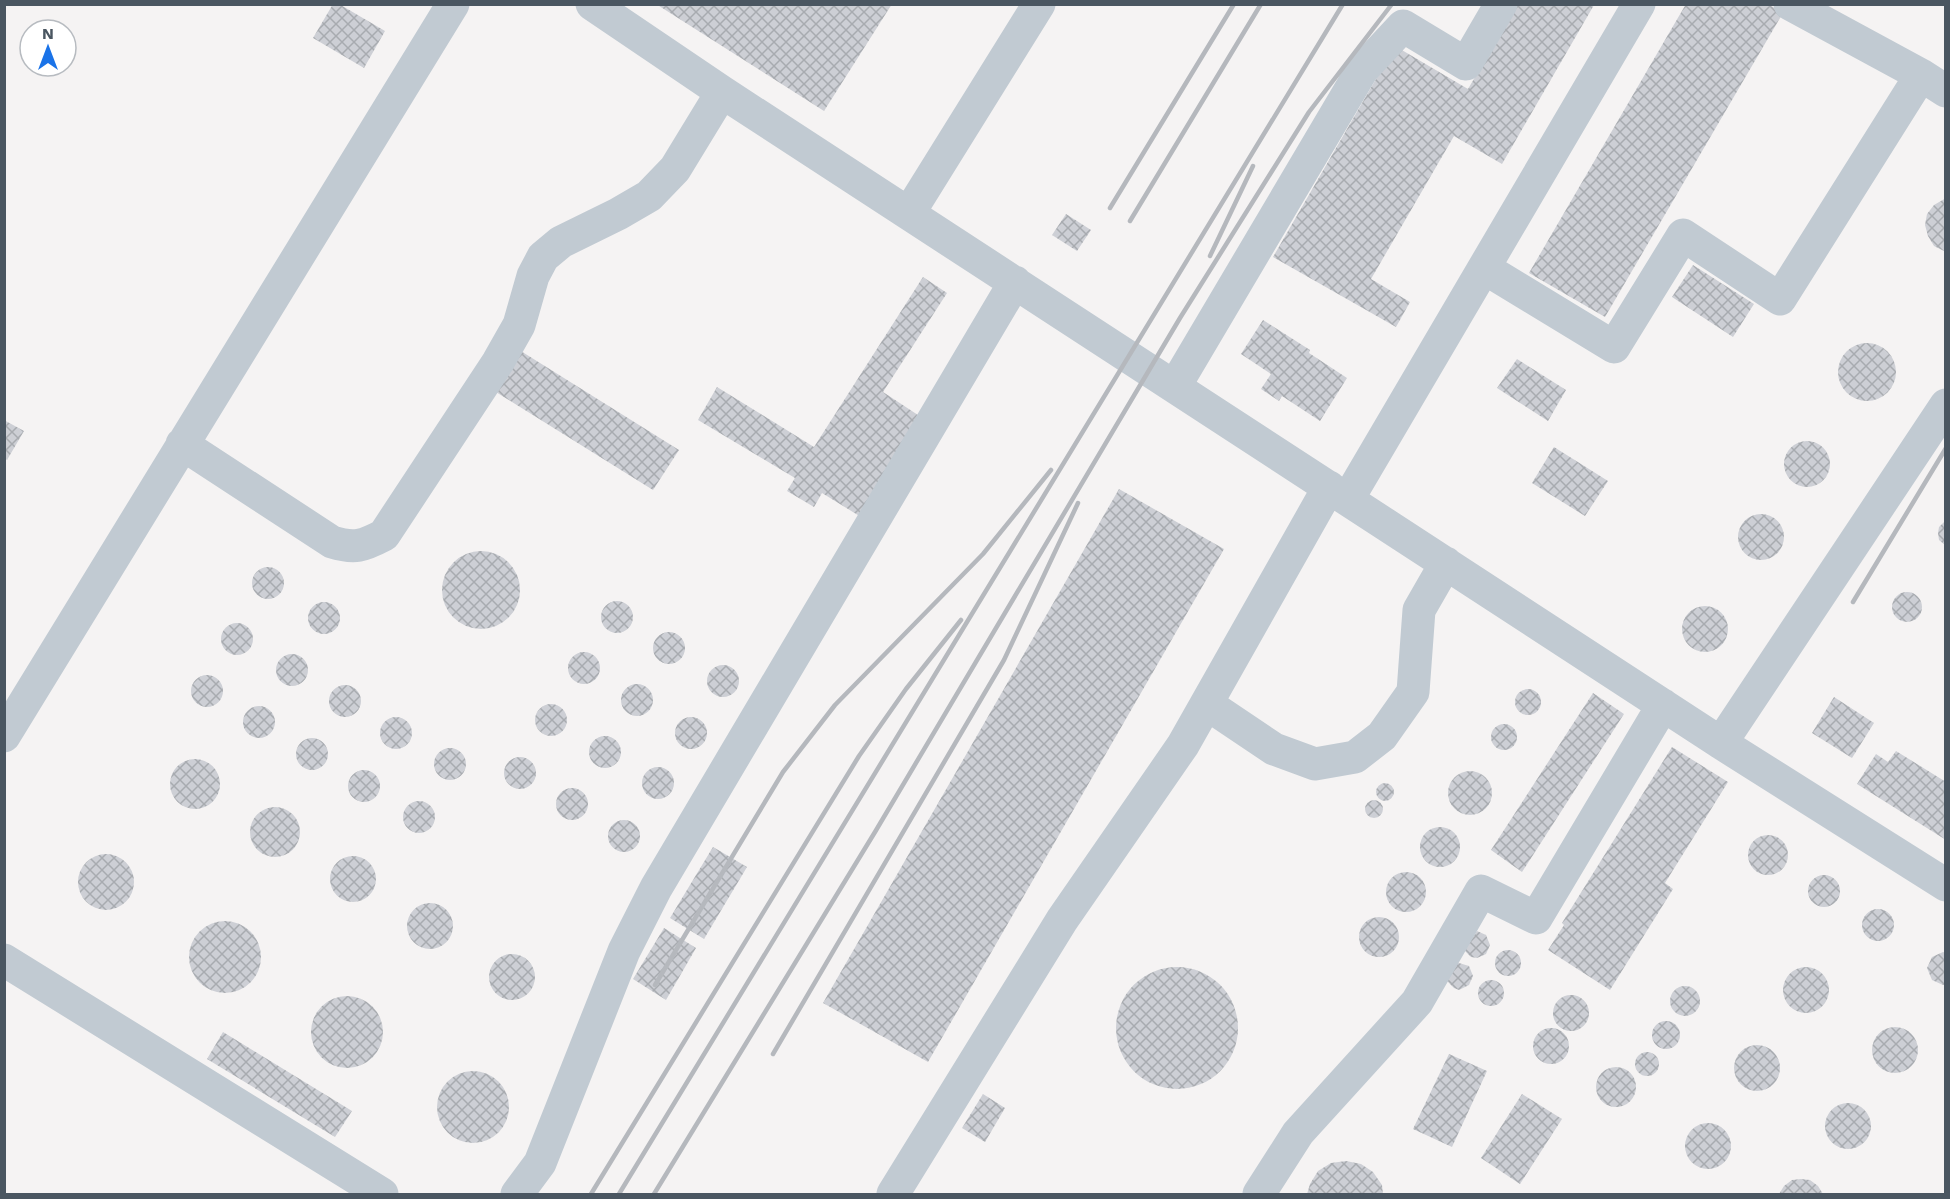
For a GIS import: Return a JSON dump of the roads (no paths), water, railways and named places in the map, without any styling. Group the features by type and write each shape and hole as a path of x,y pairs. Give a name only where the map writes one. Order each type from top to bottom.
{"lane":[{"path":"4,736 453,4"},
{"path":"592,4 722,92 1721,743 1946,885"},
{"path":"909,213 1039,4"},
{"path":"1175,386 1362,70 1403,26 1466,64 1501,4"},
{"path":"893,1194 1062,920 1183,745 1339,493 1484,268 1639,4"},
{"path":"1484,268 1614,347 1683,235 1780,299 1933,83 1790,4"},
{"path":"182,444 332,542 350,547 368,544 384,535 498,363 519,325 533,276 543,257 561,242 649,196 675,169 722,92"},
{"path":"517,1194 540,1164 624,951 656,888 1015,282"},
{"path":"1721,743 1946,405"},
{"path":"1207,704 1274,749 1284,753 1316,764 1355,758 1382,736 1413,692 1419,610 1446,563"},
{"path":"1259,1194 1298,1133 1417,1002 1481,891 1536,918 1663,705"},
{"path":"4,960 382,1194"}],"railway":[{"path":"1110,208 1234,4"},
{"path":"1130,221 1261,4"},
{"path":"619,1194 1343,4"},
{"path":"654,1194 875,832 1180,318 1309,112 1392,4"},
{"path":"1210,256 1253,166"},
{"path":"1853,602 1946,448"},
{"path":"655,985 783,772 835,705 983,554 1051,470"},
{"path":"773,1054 1004,660 1078,503"},
{"path":"591,1194 859,756 906,689 961,620"}]}
